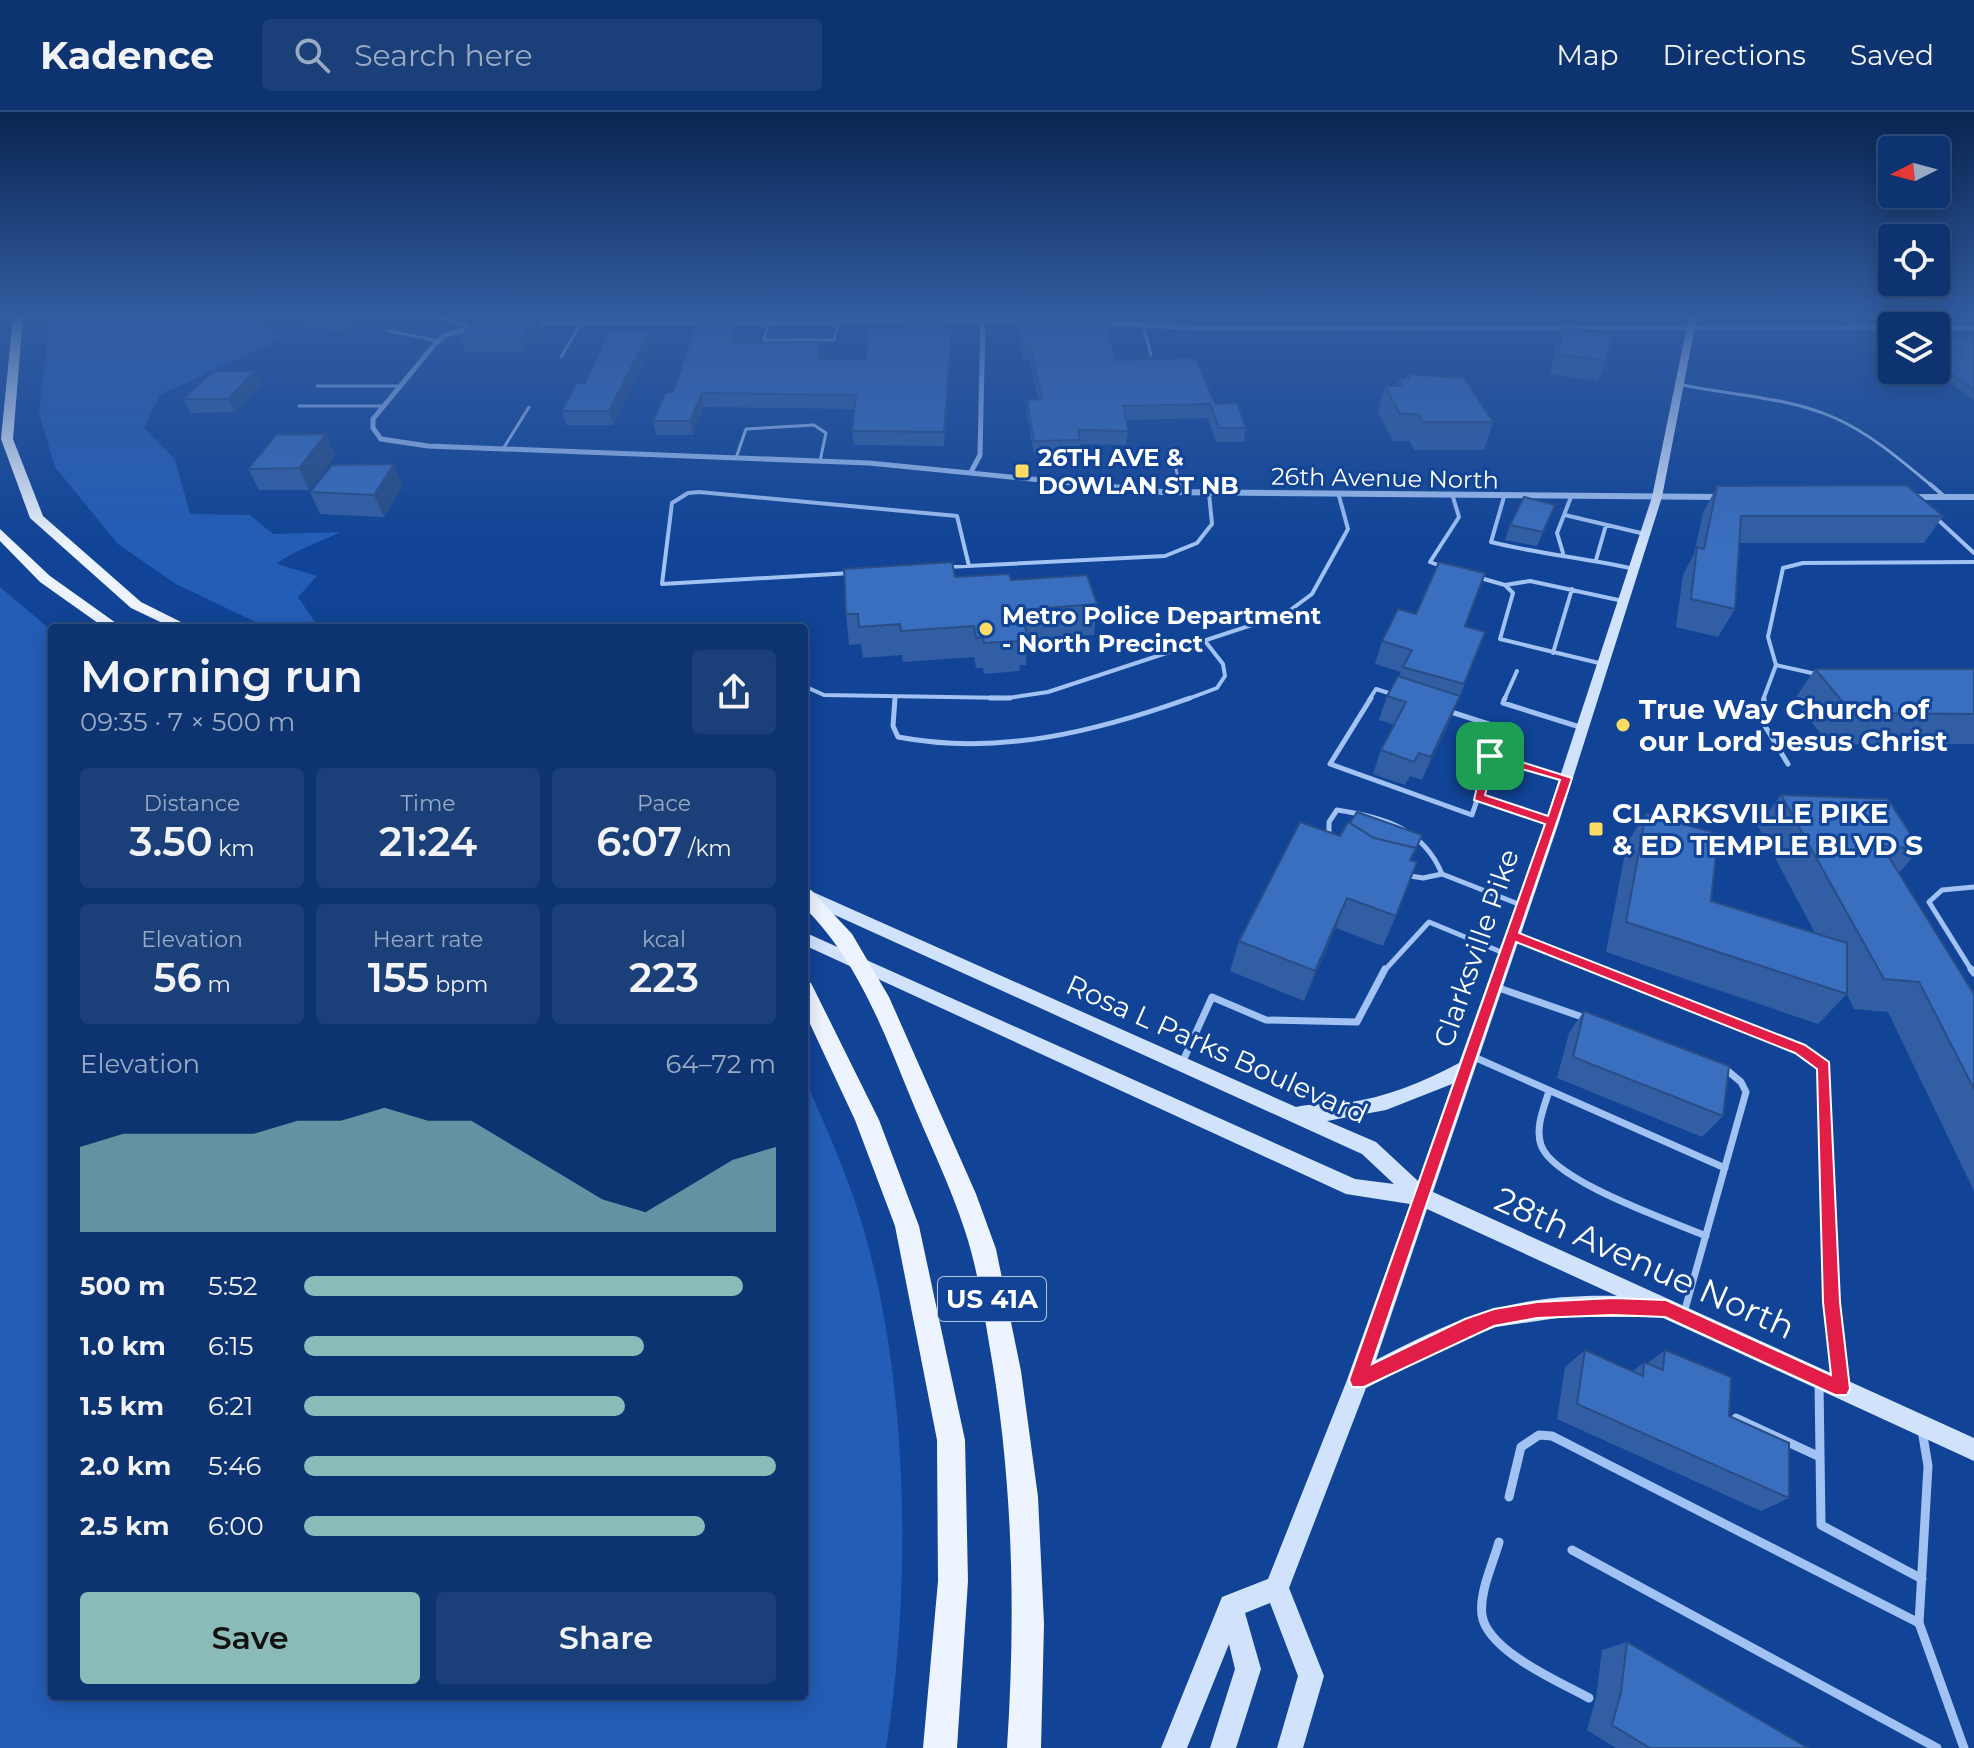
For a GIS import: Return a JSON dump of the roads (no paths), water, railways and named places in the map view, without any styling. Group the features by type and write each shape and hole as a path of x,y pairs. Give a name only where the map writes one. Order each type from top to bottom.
{"main road":[{"path":"11,392 7,439 37,518 136,605 176,624"},
{"name":"Clarksville Pike","path":"1277,1588 1358,1380 1552,822 1657,497 1680,392"},
{"path":"0,533 45,579 109,624"},
{"name":"Rosa L Parks Boulevard","path":"808,896 1369,1148 1420,1196"},
{"name":"US 41A","path":"808,898 845,938 858,961 908,1066 982,1246 1016,1433 1027,1544 1030,1678 1024,1748"},
{"path":"808,940 1353,1188 1420,1196"},
{"name":"US 41A","path":"808,997 867,1120 907,1226 951,1440 953,1581 940,1748"},
{"path":"1293,1113 1351,1112 1423,1092 1468,1062"},
{"name":"28th Avenue North","path":"1420,1196 1974,1450"},
{"path":"1358,1380 1471,1325 1494,1317 1568,1308 1675,1313"},
{"path":"1174,1748 1231,1606 1277,1588 1311,1676 1290,1748"},
{"path":"1223,1748 1248,1669 1231,1606"}],"street":[{"path":"383,406 395,392"},
{"path":"971,472 980,455 981,392"},
{"name":"26th Avenue North","path":"383,406 373,419 373,428 381,439 428,446 820,461 1181,492 1339,496 1725,497"},
{"path":"1907,497 1974,497"}],"lane":[{"path":"1729,392 1826,414 1881,446 1945,497"},
{"path":"299,406 383,406"},
{"path":"503,449 529,407"},
{"path":"736,458 746,429 754,426 814,425 826,433 820,461"},
{"path":"1171,448 1181,492"},
{"path":"865,572 662,584 672,503 688,493 699,492 957,516 969,566"},
{"path":"940,568 1165,556 1197,543 1212,524 1209,493"},
{"path":"808,688 824,695 895,697 1008,698 1048,692 1285,614 1312,594 1348,529 1339,496"},
{"path":"1445,567 1430,562 1459,517 1453,497"},
{"path":"1504,497 1491,542 1548,556 1563,553 1634,569"},
{"path":"1563,553 1557,533 1571,497"},
{"path":"1921,497 1924,504"},
{"path":"1928,512 1974,553"},
{"path":"1565,515 1645,534"},
{"path":"1596,560 1606,525"},
{"path":"1788,764 1760,713 1761,700 1776,665 1768,637 1783,568 1803,563 1974,562"},
{"path":"1470,576 1505,585 1530,581 1623,601"},
{"path":"1505,585 1513,593 1500,639 1603,664"},
{"path":"1553,653 1572,589"},
{"path":"895,697 893,726 898,737 917,743 993,743 1065,736 1217,688 1225,681 1227,673 1223,660 1205,641"},
{"path":"1776,665 1821,675"},
{"path":"1517,671 1503,703 1583,728"},
{"path":"1406,698 1376,689 1330,764 1472,815 1498,727 1437,708"},
{"path":"1490,756 1566,778"},
{"path":"1478,797 1552,822"},
{"path":"1336,849 1329,837 1329,822 1337,810 1362,813 1401,826 1424,839 1436,855 1442,874"},
{"path":"1395,874 1423,878 1442,874 1521,905"},
{"path":"1974,887 1942,890 1929,902 1974,973"},
{"path":"1182,1063 1212,997 1266,1020 1357,1022 1387,965 1429,922 1506,954"},
{"path":"1512,935 1800,1049 1824,1066 1832,1302 1841,1389"},
{"path":"1495,987 1596,1022"},
{"path":"1468,1062 1549,1091 1725,1168"},
{"path":"1675,1313 1706,1236 1746,1092 1741,1082 1718,1065"},
{"path":"1549,1091 1539,1127 1543,1150 1560,1167 1581,1181 1706,1236"},
{"path":"1818,1379 1821,1525 1922,1579"},
{"path":"1736,1418 1820,1457"},
{"path":"1922,1426 1928,1466 1919,1623 1964,1748"},
{"path":"1509,1497 1521,1447 1539,1435 1552,1436 1919,1623"},
{"path":"1499,1542 1482,1616 1488,1632 1502,1646 1589,1698"},
{"path":"1572,1550 1937,1748"}],"place":[{"name":"26TH AVE & DOWLAN ST NB","path":"1022,471"},
{"name":"Metro Police Department - North Precinct","path":"986,629"},
{"name":"True Way Church of our Lord Jesus Christ","path":"1623,725"},
{"name":"CLARKSVILLE PIKE & ED TEMPLE BLVD S","path":"1596,829"}]}
